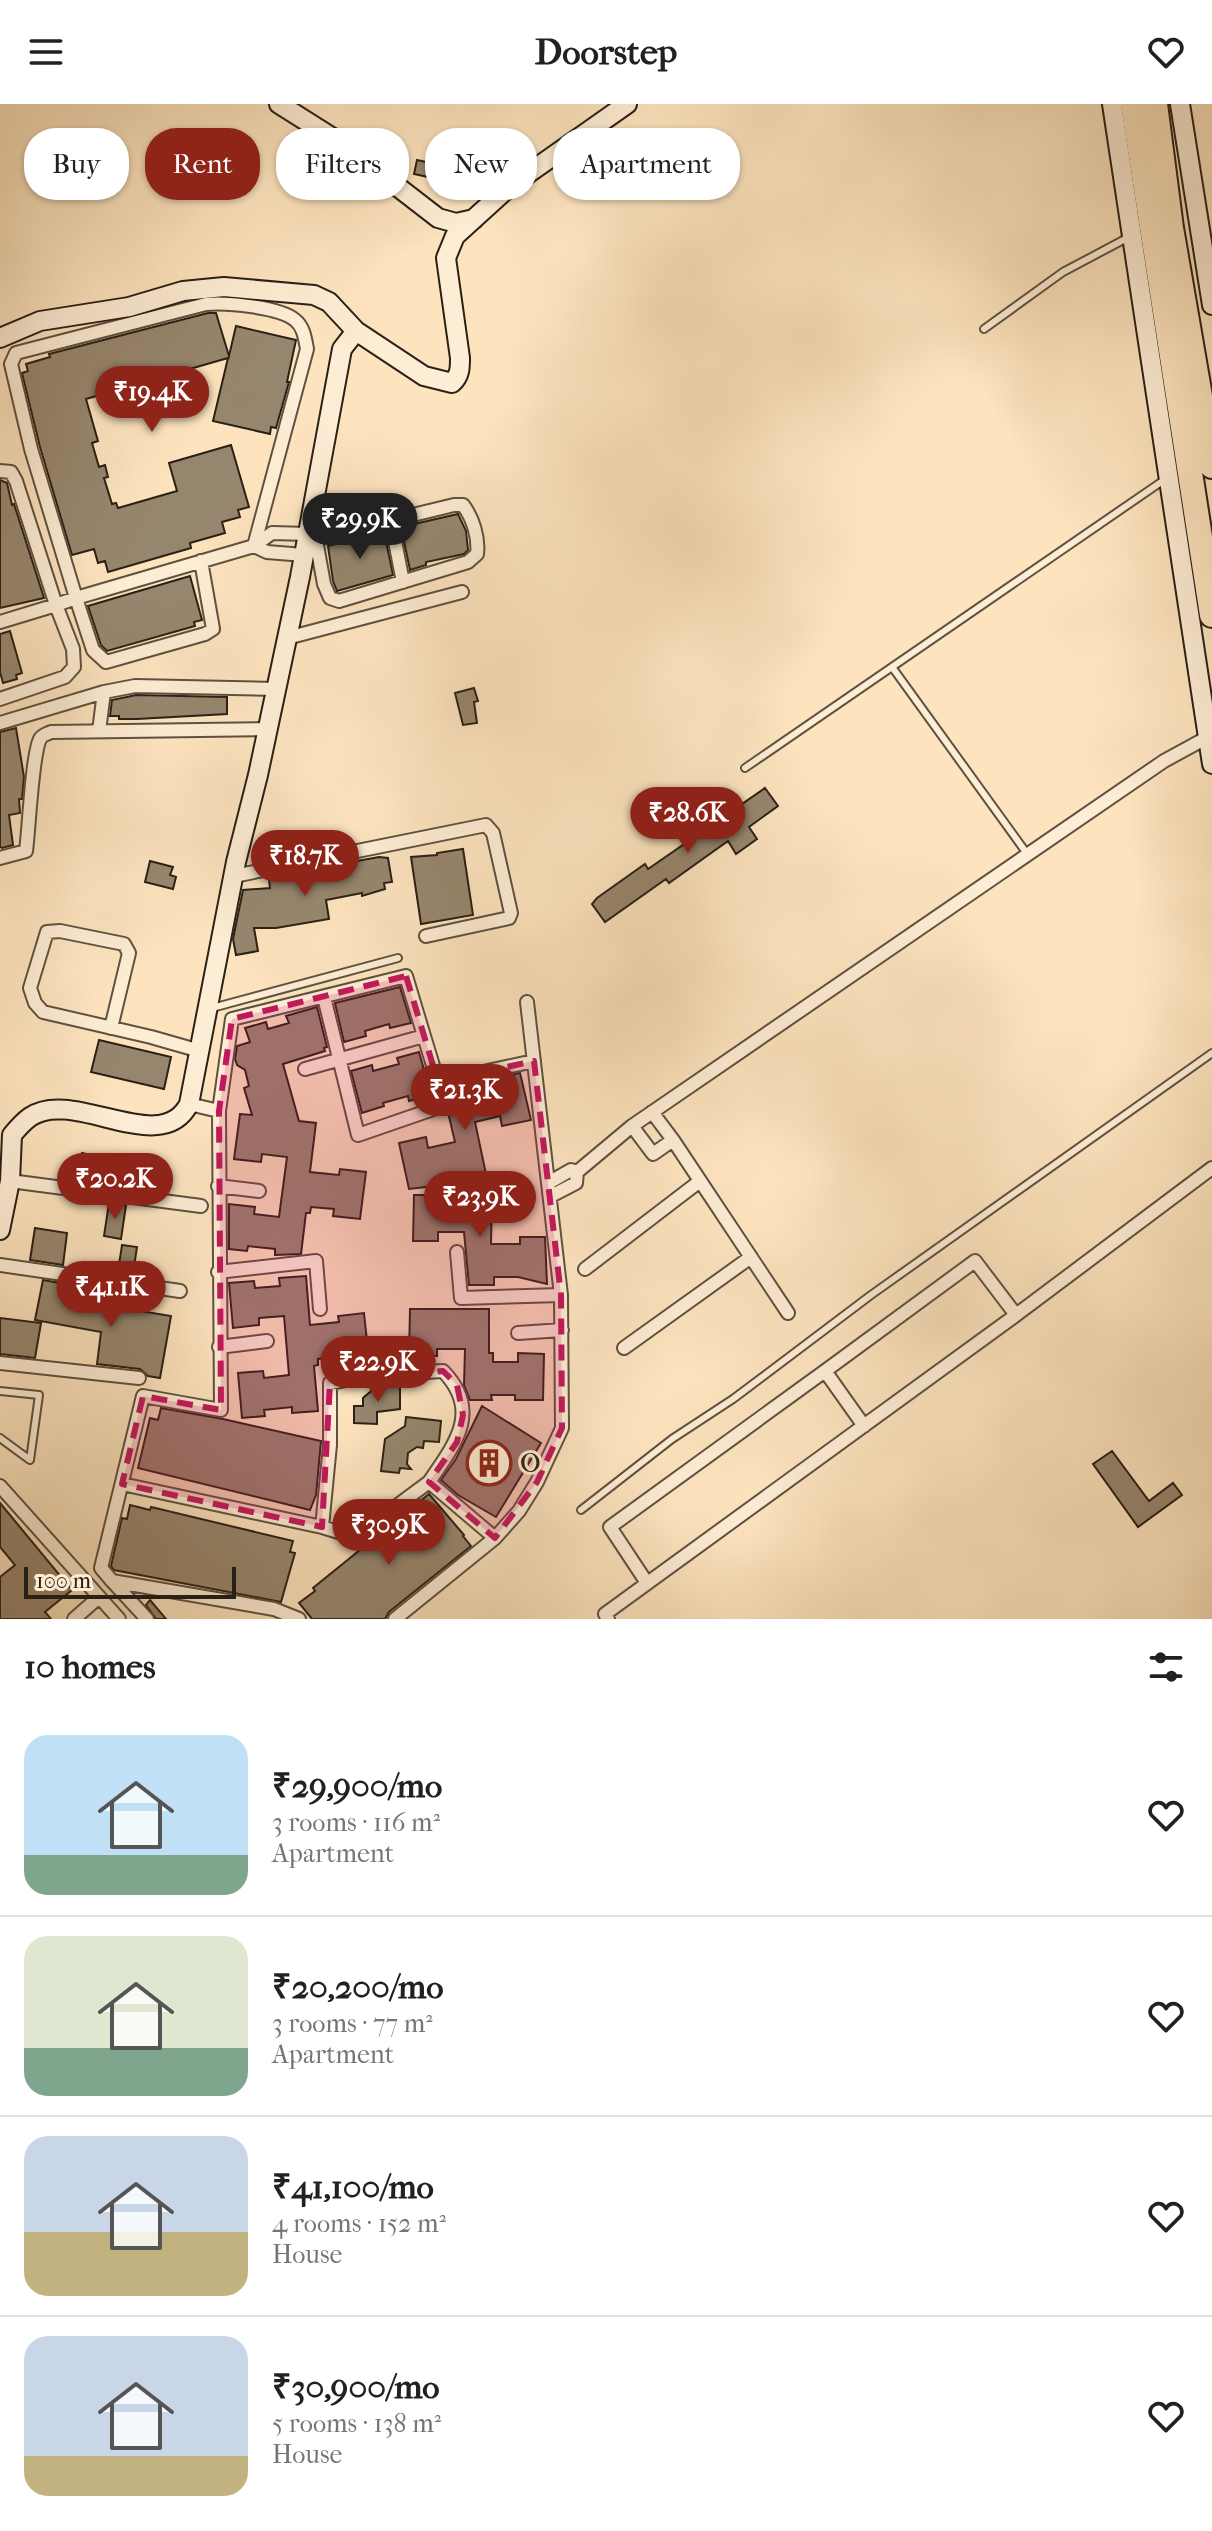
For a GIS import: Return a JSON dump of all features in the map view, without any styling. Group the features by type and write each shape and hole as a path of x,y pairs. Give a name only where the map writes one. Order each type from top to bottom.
{"highway":[{"path":"1133,104 1212,615"},
{"path":"1155,104 1171,228 1212,466"}],"main road":[{"path":"279,104 341,143 438,218 456,223 474,219"},
{"path":"0,338 54,318 129,307 183,291 224,287 314,295 329,302 356,331 424,376 452,383 459,371 460,358 446,258 455,236 509,187 627,104"},
{"path":"1112,104 1212,764"},
{"path":"1180,104 1212,305"},
{"path":"0,1230 10,1181 12,1135 31,1116 60,1109 159,1126 177,1120 189,1104 234,876 308,542 342,349 356,331"}],"street":[{"path":"201,561 213,629 205,634 106,662 93,650 31,449 11,364 16,353 186,307 222,302 286,314 298,321 307,349 254,546"},
{"path":"0,471 11,472 16,481 73,649 74,667 65,677 0,699"},
{"path":"254,546 267,552 454,505 463,505 469,513 478,545 477,554 468,562 339,601 330,598 308,542"},
{"path":"391,521 403,582"},
{"path":"0,622 254,546 272,533 308,542"},
{"path":"287,638 462,592"},
{"path":"0,723 104,692 135,686 276,689"},
{"path":"99,731 104,692"},
{"path":"0,858 26,851 40,739 51,732 268,729"},
{"path":"551,1196 576,1183 577,1172 652,1112 1164,761 1208,737"},
{"path":"234,876 486,825 493,833 511,913 509,918 426,936"},
{"path":"111,1028 129,953 124,944 60,931 47,932 30,988 35,1003 43,1012 200,1051"},
{"path":"147,1619 101,1568 143,1396 221,1410 219,1111 232,1019 406,976 438,1082 442,1106 358,1135 324,997"},
{"path":"395,1619 495,1538 519,1511 537,1482 562,1428 561,1295 527,1002"},
{"path":"305,1069 424,1036"},
{"path":"438,1082 534,1061"},
{"path":"189,1104 219,1111"},
{"path":"652,1112 788,1313"},
{"path":"632,1126 653,1154 673,1140"},
{"path":"608,1619 605,1614 1016,1315 1212,1168"},
{"path":"550,1182 571,1170 577,1172"},
{"path":"10,1181 201,1206"},
{"path":"585,1269 700,1181"},
{"path":"218,1186 259,1191"},
{"path":"457,1252 461,1298 561,1295"},
{"path":"624,1348 751,1257"},
{"path":"218,1272 316,1261 320,1309"},
{"path":"647,1583 610,1527 975,1261 1016,1315"},
{"path":"0,1265 180,1291"},
{"path":"518,1333 562,1330"},
{"path":"219,1347 267,1341"},
{"path":"0,1363 139,1378"},
{"path":"122,1484 322,1527 355,1537 429,1482 457,1442 463,1415 457,1385 443,1371 374,1375 330,1383 330,1445 322,1527"},
{"path":"825,1371 864,1426"},
{"path":"429,1482 495,1538"},
{"path":"0,1486 119,1619"},
{"path":"112,1581 274,1609 299,1619"},
{"path":"74,1619 99,1597"}],"lane":[{"path":"984,329 1063,272 1132,235"},
{"path":"745,768 1170,476"},
{"path":"892,667 1028,855"},
{"path":"208,1009 398,958"},
{"path":"581,1510 672,1439 733,1399 871,1295 1212,1053"},
{"path":"0,1391 39,1395 30,1460 0,1438"}],"highlighted area":[{"path":"406,976 438,1082 534,1061 561,1295 562,1428 537,1482 495,1538 429,1482 457,1442 463,1415 457,1385 443,1371 330,1383 322,1527 122,1484 143,1396 221,1410 219,1111 232,1019"}],"building":[{"path":"417,160 425,162 425,176 414,174"},
{"path":"216,313 229,356 236,326 296,340 289,382 276,428 271,427 270,434 213,421 228,358 176,373 175,367 145,376 146,382 86,399 98,441 92,443 99,467 105,465 108,477 104,478 112,504 116,503 118,508 177,491 169,463 231,445 249,507 238,510 240,517 222,522 225,533 190,543 191,548 108,572 105,561 98,563 94,549 72,555 22,373 28,371 26,364 50,357 49,354"},
{"path":"0,480 7,483 44,598 0,608"},
{"path":"458,514 466,531 468,550 464,554 426,562 426,565 410,570 401,527"},
{"path":"384,531 393,575 337,591 328,546"},
{"path":"190,576 202,620 194,622 195,626 107,651 101,645 88,606"},
{"path":"10,631 22,673 16,675 17,679 3,683 0,634"},
{"path":"474,688 478,701 474,702 477,723 463,725 455,693"},
{"path":"136,695 227,697 227,714 137,719 110,716 112,700"},
{"path":"16,728 24,777 22,799 19,799 20,813 9,815 13,845 2,848 0,732"},
{"path":"765,788 778,806 749,827 757,839 736,854 728,841 669,883 666,879 605,922 592,904 597,898 645,864 648,869"},
{"path":"463,849 473,915 421,924 411,857"},
{"path":"388,858 392,882 384,883 385,889 362,896 362,893 326,900 329,919 276,928 254,928 258,951 236,955 233,939 243,890 270,888 269,880 336,869 335,865"},
{"path":"150,861 173,867 170,875 176,877 173,889 145,882"},
{"path":"400,987 411,1023 390,1028 389,1024 365,1031 366,1036 344,1042 335,1003"},
{"path":"317,1007 327,1047 325,1051 283,1064 299,1121 316,1123 310,1172 339,1175 340,1169 366,1172 360,1219 333,1216 334,1209 311,1207 310,1213 306,1213 301,1254 275,1255 275,1249 248,1246 247,1251 229,1249 229,1204 255,1207 254,1214 279,1217 287,1157 262,1154 261,1162 234,1159 240,1114 252,1115 244,1088 249,1086 245,1070 237,1065 235,1059 237,1046 250,1042 245,1028 266,1022 268,1029 289,1023 286,1016"},
{"path":"99,1040 171,1057 164,1089 91,1072"},
{"path":"419,1052 431,1095 409,1101 408,1096 362,1113 351,1071 372,1065 373,1071 399,1064 397,1058"},
{"path":"520,1073 531,1120 502,1126 500,1116 475,1122 486,1174 459,1180 457,1172 435,1177 435,1186 409,1189 399,1143 426,1137 428,1148 455,1142 448,1112 451,1105 448,1089 466,1085 468,1092 494,1086 493,1079"},
{"path":"82,1153 104,1158 99,1184 77,1180"},
{"path":"414,1195 436,1195 437,1201 464,1202 463,1195 492,1195 491,1244 520,1244 520,1237 545,1237 547,1284 518,1277 494,1277 494,1285 469,1285 464,1232 438,1232 438,1241 413,1241"},
{"path":"109,1203 126,1205 121,1239 104,1236"},
{"path":"35,1228 67,1233 63,1265 30,1260"},
{"path":"122,1245 137,1247 133,1273 118,1271"},
{"path":"306,1276 310,1325 339,1322 338,1316 364,1313 369,1360 342,1363 341,1356 318,1359 318,1365 314,1366 318,1411 292,1413 292,1407 264,1410 265,1416 242,1418 238,1373 263,1371 264,1378 289,1375 284,1316 259,1318 259,1325 233,1328 229,1283 254,1281 255,1288 280,1286 279,1278"},
{"path":"43,1280 60,1283 59,1290 69,1292 68,1299 171,1316 160,1378 148,1376 140,1369 97,1364 101,1332 35,1320"},
{"path":"410,1309 489,1309 489,1353 493,1353 493,1362 518,1362 518,1353 544,1354 543,1400 515,1400 515,1395 491,1395 492,1400 470,1400 464,1385 465,1349 437,1349 437,1356 409,1356"},
{"path":"0,1318 41,1323 35,1358 0,1354"},
{"path":"400,1385 400,1409 377,1412 377,1424 354,1423 354,1406 363,1406 363,1398 377,1386"},
{"name":"O","path":"482,1406 541,1443 496,1517 458,1495 441,1480 456,1459"},
{"path":"161,1408 321,1441 316,1495 310,1510 138,1468 150,1418 158,1420"},
{"path":"406,1417 441,1421 439,1442 424,1441 423,1448 417,1447 408,1453 407,1464 411,1469 400,1468 399,1473 381,1471 385,1439 405,1426"},
{"path":"1112,1451 1149,1501 1173,1483 1182,1495 1138,1527 1093,1464"},
{"path":"429,1494 471,1546 389,1612 385,1619 312,1619 299,1603 315,1591 313,1588"},
{"path":"0,1503 72,1590 45,1612 51,1619 0,1619 0,1577 15,1565 0,1547"},
{"path":"130,1505 150,1510 151,1507 293,1541 290,1552 295,1553 281,1602 114,1570 111,1566 122,1518 127,1519"},
{"path":"150,1600 166,1619 156,1619 146,1605"}],"place":[{"name":"O","path":"489,1463"}]}
